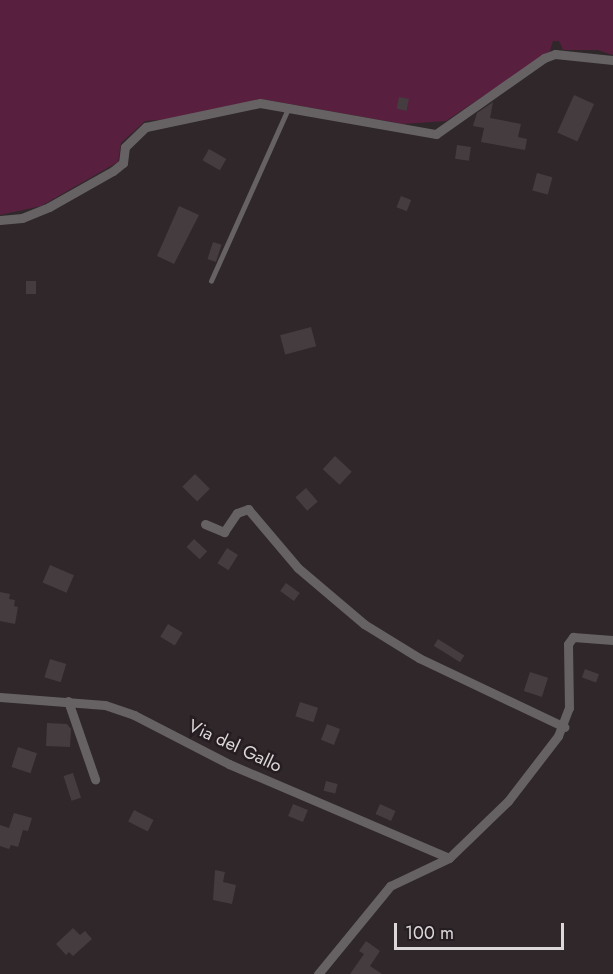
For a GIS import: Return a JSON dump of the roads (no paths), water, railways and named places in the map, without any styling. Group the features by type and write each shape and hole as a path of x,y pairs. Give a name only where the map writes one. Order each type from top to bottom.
{"street":[{"path":"0,220 22,218 49,207 113,171 123,163 125,147 146,127 260,103 436,134 544,58 555,54 613,60"},
{"path":"205,524 224,532 237,513 248,509 298,568 373,629 419,658 564,727"},
{"path":"318,974 390,886 449,858 508,801 564,727 569,708 568,644 573,637 613,640"},
{"name":"Via del Gallo","path":"0,697 105,705 134,715 229,764 449,858"},
{"path":"68,701 95,779"}],"lane":[{"path":"211,281 289,107"}]}
